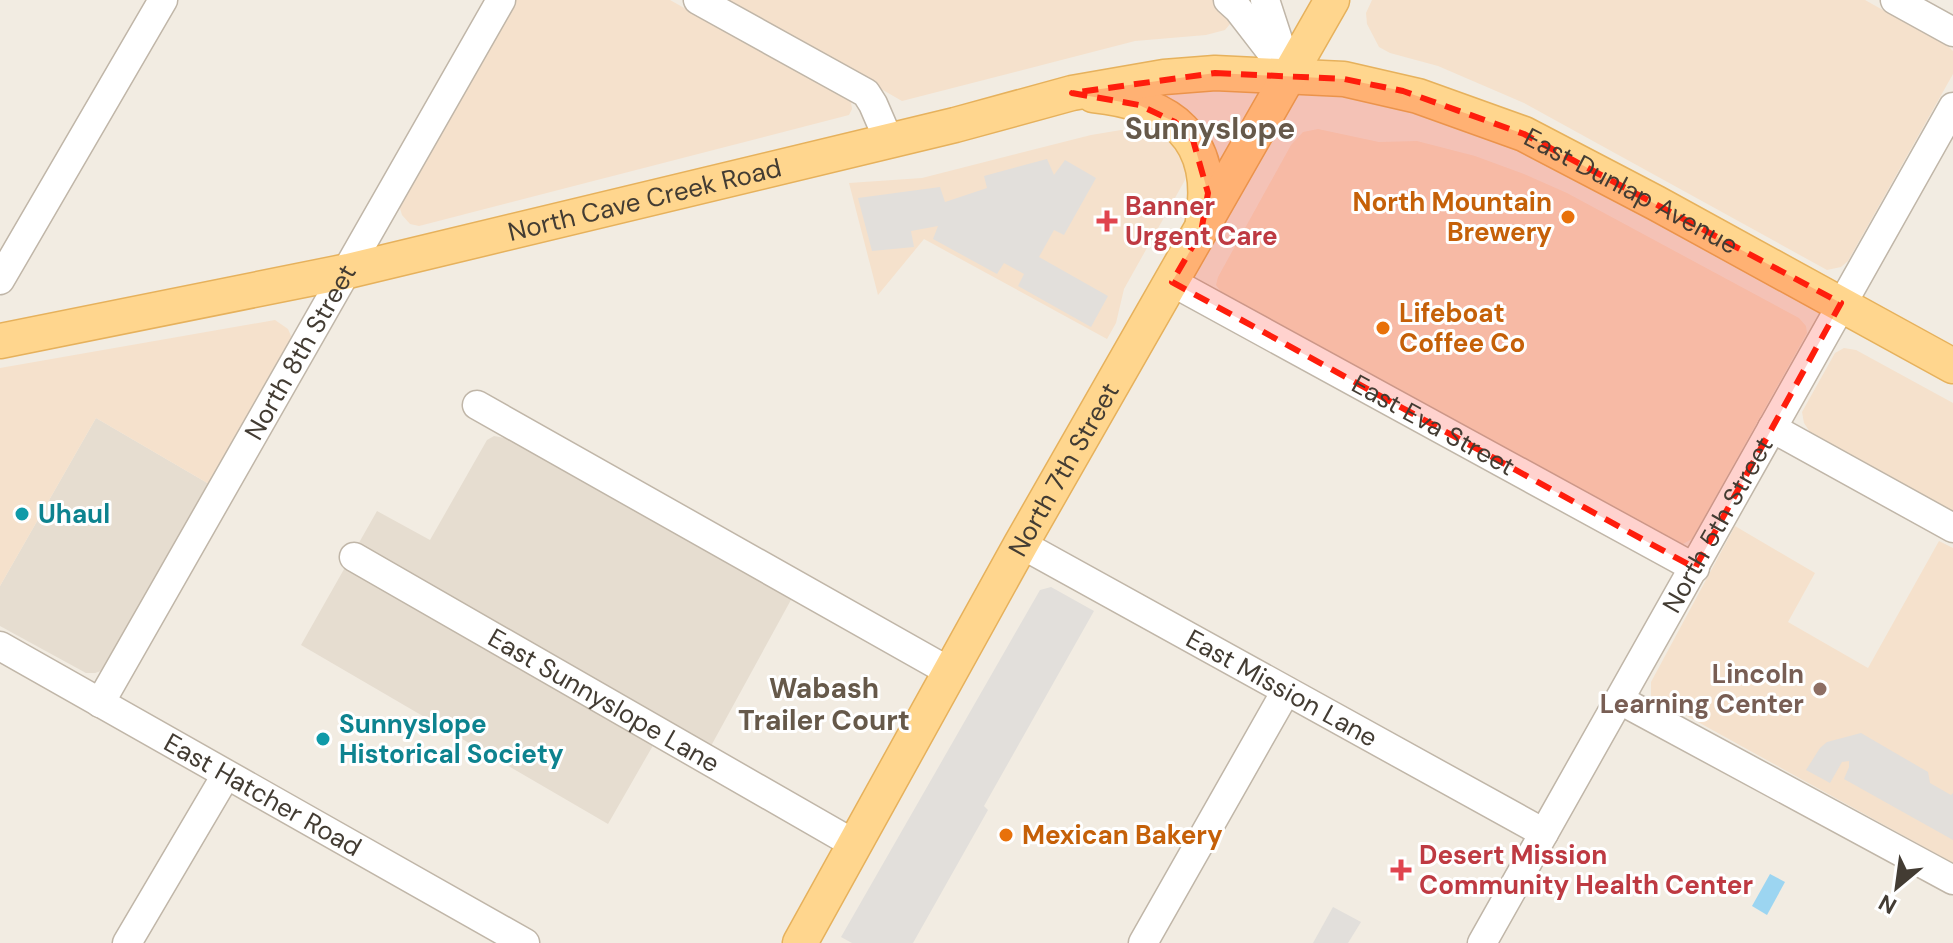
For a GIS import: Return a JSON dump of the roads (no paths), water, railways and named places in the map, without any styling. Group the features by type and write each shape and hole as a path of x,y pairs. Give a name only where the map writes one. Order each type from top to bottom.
{"main road":[{"name":"North 7th Street","path":"800,943 1021,544 1332,0"},
{"name":"North Cave Creek Road","path":"0,341 348,271 889,141 1072,93 1164,77 1215,73 1289,75"},
{"name":"East Dunlap Avenue","path":"1289,75 1344,79 1403,91 1524,134 1953,366"},
{"path":"1072,93 1139,105 1175,122 1193,140 1204,166 1208,193 1201,232"}],"street":[{"path":"0,280 163,0"},
{"name":"North 8th Street","path":"100,703 501,0"},
{"path":"698,0 866,93 889,141"},
{"path":"1228,0 1289,75"},
{"path":"1265,0 1289,75"},
{"path":"1895,0 1953,32"},
{"name":"North 5th Street","path":"1482,943 1953,107"},
{"name":"East Eva Street","path":"1172,282 1695,568"},
{"path":"477,405 950,672"},
{"path":"1772,428 1953,528"},
{"name":"East Mission Lane","path":"1021,544 1544,833"},
{"name":"East Sunnyslope Lane","path":"354,557 854,844"},
{"name":"East Hatcher Road","path":"0,646 525,943"},
{"path":"1143,943 1286,691"},
{"path":"1620,700 1953,880"},
{"path":"127,943 226,775"}],"water":[{"path":"1770,874 1785,882 1767,915 1752,906"}],"place":[{"name":"North Mountain Brewery","path":"1568,217"},
{"name":"Banner Urgent Care","path":"1107,221"},
{"name":"Lifeboat Coffee Co","path":"1383,328"},
{"name":"Uhaul","path":"22,514"},
{"name":"Lincoln Learning Center","path":"1820,689"},
{"name":"Sunnyslope Historical Society","path":"323,739"},
{"name":"Mexican Bakery","path":"1006,835"},
{"name":"Desert Mission Community Health Center","path":"1401,870"}],"district":[{"name":"Sunnyslope","path":"1210,128"},
{"name":"Wabash Trailer Court","path":"824,704"}]}
